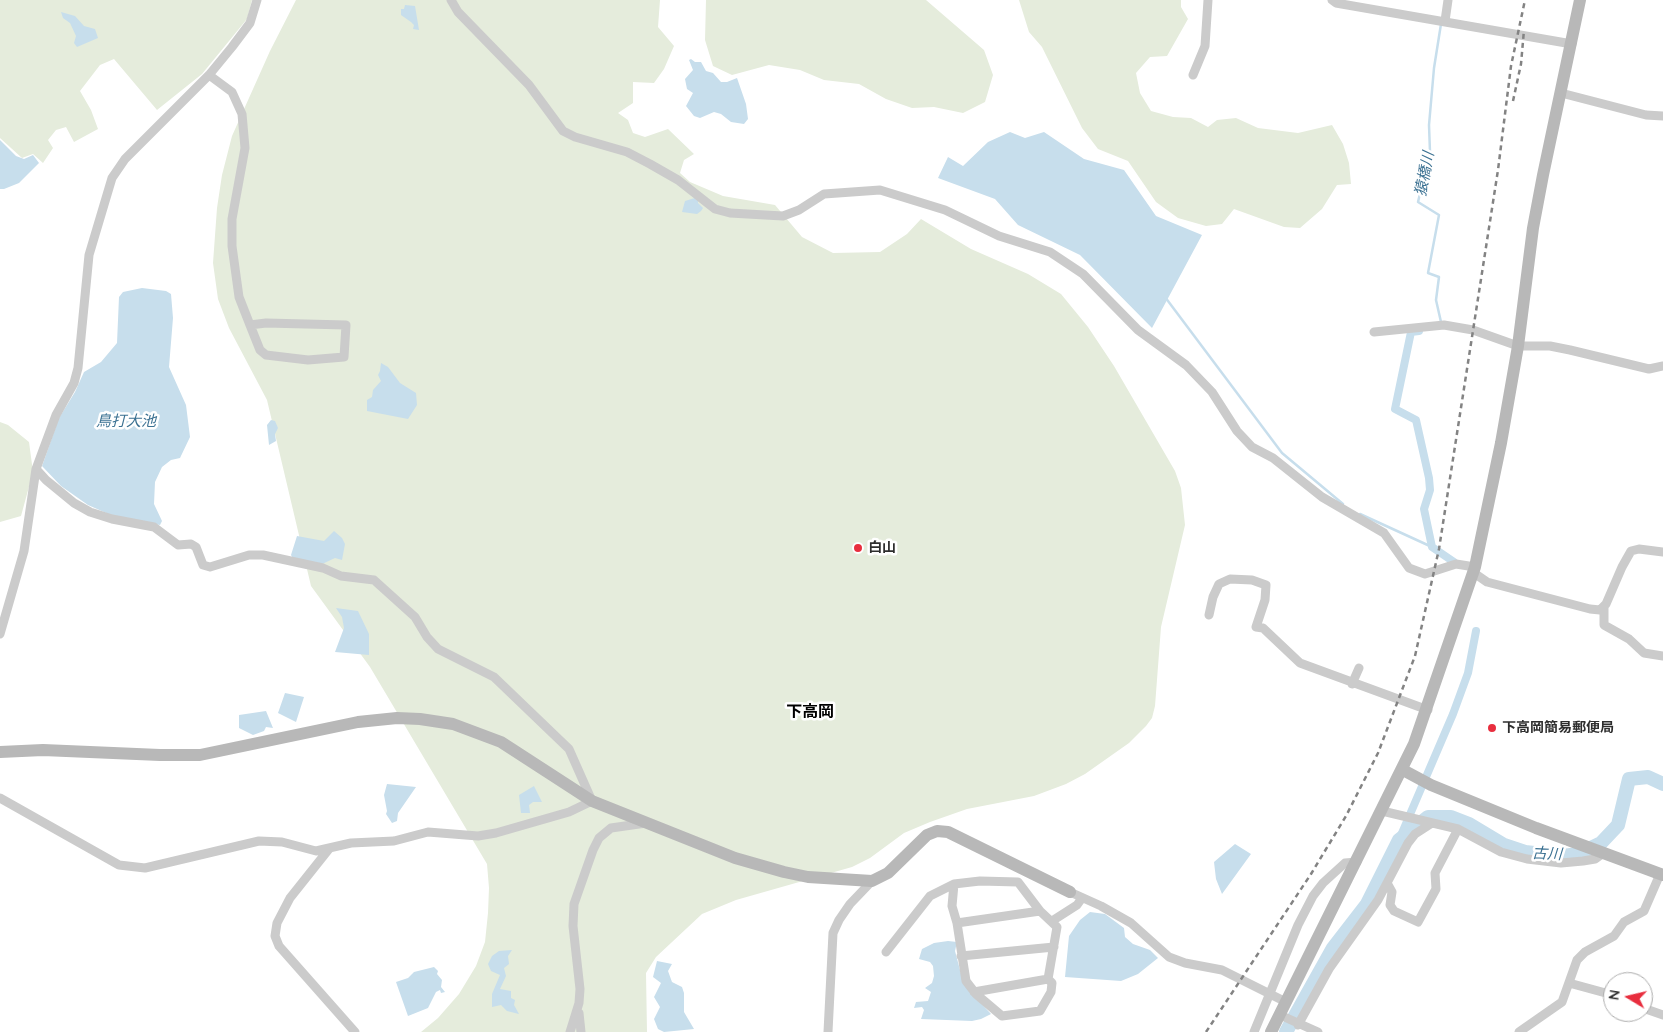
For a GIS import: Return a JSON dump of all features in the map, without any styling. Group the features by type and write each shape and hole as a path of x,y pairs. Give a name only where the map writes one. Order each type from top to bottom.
{"street":[{"path":"0,634 24,551 36,469 56,415 74,383 78,368 89,255 112,178 125,159 148,134 209,75 250,23 257,0"},
{"path":"451,0 458,12 529,84 563,131 575,137 627,152 678,180 715,209 730,213 783,216 799,210 824,194 880,190 945,210 999,236 1050,252 1083,274 1138,330 1186,365 1212,392 1237,431 1252,447 1273,458 1330,502 1384,533 1409,568 1425,574 1456,564 1474,570 1487,582 1590,609 1604,608"},
{"path":"1193,75 1205,46 1208,0"},
{"path":"1332,0 1336,3 1443,20 1572,44"},
{"path":"1443,20 1448,0"},
{"path":"1271,1032 1283,1017 1286,1002 1403,770 1428,710 1474,570 1500,452 1518,346 1533,228 1580,0"},
{"path":"209,75 232,92 242,114 246,131 245,148 232,219 232,246 236,285 250,325 260,350 266,355 308,360 344,357 346,325 266,323 250,325"},
{"path":"1561,93 1646,115 1663,116"},
{"path":"1374,332 1441,325 1473,330 1518,346 1564,349 1649,370 1663,366"},
{"path":"36,469 46,480 90,512 112,519 154,527 178,545 190,544 196,547 203,564 210,567 249,555 263,556 323,568 341,576 374,580 416,617 427,636 438,649 494,677 569,749 592,802"},
{"path":"1663,552 1639,549 1631,551 1604,608 1604,625 1629,640 1644,653 1663,656"},
{"path":"1209,615 1213,597 1219,584 1230,579 1252,580 1266,584 1265,600 1256,627 1263,628 1300,663 1352,684 1428,710"},
{"path":"1352,684 1359,668"},
{"path":"0,752 43,750 168,756 200,755 358,722 397,718 420,719 453,724 501,742 592,802 735,858 808,877 872,881"},
{"path":"1403,770 1431,785 1600,853 1662,875 1644,911 1624,922 1614,936 1585,952 1577,960 1562,1002 1518,1032"},
{"path":"0,798 119,865 132,868 160,866 259,841 282,842 316,852 351,843 394,841 428,832 478,836 496,833 569,812 592,802"},
{"path":"1382,811 1458,829 1501,852 1527,859 1562,863 1595,859 1600,853"},
{"path":"581,1032 580,989 573,926 574,904 599,838 611,828 648,823"},
{"path":"1297,1024 1329,969 1378,900 1408,843 1415,834 1430,823"},
{"path":"1387,883 1392,892 1390,905 1394,911 1418,922 1436,889 1435,873 1458,829"},
{"path":"828,1032 833,934 839,920 850,904 872,881 888,873 927,835 942,832 968,841 1082,898 1102,906 1130,924 1169,957 1185,963 1215,967 1286,1002"},
{"path":"329,850 290,898 278,923 275,936 279,946 355,1032"},
{"path":"1254,1032 1313,896 1323,883 1345,863 1357,862"},
{"path":"886,952 930,896 954,884 980,880 1018,882 1040,911 1057,927 1048,979"},
{"path":"954,884 952,906 957,923 961,956 966,981 974,992 1002,1016 1040,1011 1051,992 1052,983 1048,979"},
{"path":"1052,921 1077,905 1082,898"},
{"path":"957,923 1040,911"},
{"path":"961,956 1054,947"},
{"path":"974,992 1048,979"},
{"path":"1569,983 1603,993"},
{"path":"570,1032 579,1003"},
{"path":"1283,1017 1318,1032"}],"green space":[{"path":"0,0 252,0 247,19 202,74 157,110 114,59 100,65 80,91 91,110 98,129 74,142 66,127 56,130 48,140 53,148 43,163 33,154 22,158 0,138"},
{"path":"296,0 660,0 658,27 674,46 664,69 654,83 633,82 633,103 618,113 628,120 633,133 645,137 668,129 694,154 684,160 680,173 690,182 723,196 775,205 802,237 833,253 880,252 907,234 921,219 971,249 1028,274 1061,294 1088,327 1114,366 1175,471 1181,488 1185,525 1161,627 1155,706 1152,718 1146,726 1129,743 1085,774 1066,784 1034,796 967,809 930,822 904,833 870,858 852,867 736,900 702,914 656,957 646,973 647,1032 421,1032 438,1018 459,994 476,966 485,942 489,888 487,864 370,667 311,586 267,400 229,328 218,299 213,263 217,208 222,175 232,136 270,51"},
{"path":"706,0 926,0 984,50 993,75 985,102 963,113 934,107 912,108 886,99 859,84 824,80 800,70 769,65 732,75 713,66 705,40"},
{"path":"1019,0 1181,0 1181,7 1188,19 1167,56 1150,57 1136,73 1140,93 1151,111 1173,117 1191,118 1208,127 1217,120 1236,118 1258,128 1298,133 1332,125 1343,144 1349,163 1351,184 1337,185 1322,209 1300,228 1284,227 1234,209 1222,224 1206,226 1178,218 1156,202 1128,161 1098,149 1082,128 1042,47 1029,32"},
{"path":"0,422 8,425 29,442 33,472 21,516 0,522"}],"water":[{"path":"405,5 415,6 419,30 413,29 414,25 401,15 401,9 404,9"},
{"path":"61,12 75,16 84,26 95,29 98,38 77,47 74,43 76,36 70,23 63,18"},
{"path":"691,59 695,62 701,62 706,71 713,73 721,82 737,78 746,104 748,119 744,124 731,122 721,114 714,112 700,118 694,116 686,106 693,93 687,89 685,79 693,70 689,60"},
{"path":"1010,132 1025,138 1044,132 1084,159 1124,170 1156,216 1202,235 1152,328 1080,255 1018,225 995,199 938,178 948,157 963,166 988,142"},
{"path":"0,140 16,156 24,159 33,155 39,163 19,183 4,189 0,189"},
{"path":"698,197 698,203 703,208 701,211 697,214 682,212 685,201"},
{"name":"鳥打大池","path":"142,288 166,291 171,294 173,318 169,367 186,405 190,437 180,458 171,460 162,467 155,482 154,504 162,521 160,525 113,516 88,505 61,486 42,466 59,418 75,392 84,372 101,362 117,343 119,297 123,292"},
{"path":"381,363 388,367 400,383 416,393 417,405 408,419 367,411 367,400 372,397 373,390 381,381 378,375"},
{"path":"271,420 275,421 278,428 275,434 276,441 269,445 267,425"},
{"path":"334,531 342,538 345,544 342,560 335,558 320,565 293,559 291,555 297,536 324,541"},
{"path":"336,608 358,611 369,634 369,655 335,652 344,628 342,617"},
{"path":"285,693 304,697 296,722 278,713"},
{"path":"266,711 273,728 266,727 264,731 253,735 239,728 239,715"},
{"path":"387,784 416,787 398,813 397,821 392,823 386,814 384,795"},
{"path":"534,786 542,802 533,802 529,805 530,813 521,813 519,795"},
{"path":"1235,844 1251,854 1222,894 1216,879 1214,862"},
{"path":"1090,912 1105,914 1124,928 1125,937 1133,944 1150,950 1158,958 1138,974 1121,981 1065,977 1069,936 1080,920"},
{"path":"957,942 955,951 964,985 991,1014 972,1021 921,1019 924,1010 922,1007 914,1008 916,1002 928,1001 931,992 925,988 932,983 934,976 933,966 930,962 919,959 922,949 934,943"},
{"path":"512,950 508,956 509,964 504,968 506,976 500,989 511,991 511,998 515,1000 514,1005 519,1014 507,1011 501,1005 492,1007 492,994 500,975 491,971 488,964 492,956 499,951"},
{"path":"657,961 672,964 668,971 672,982 682,987 684,993 684,1012 694,1029 664,1032 658,1029 654,1019 660,1007 654,997 661,983 653,977"},
{"path":"434,967 442,980 441,987 445,992 441,993 440,990 436,992 428,1008 408,1016 396,982 408,978 414,972"}],"waterway":[{"name":"猿橋川","path":"1441,24 1434,68 1429,125 1430,152 1418,202 1439,215 1428,273 1439,277 1436,300 1441,322"},
{"path":"1165,297 1282,453 1343,504"},
{"path":"1419,331 1411,332 1395,409 1416,420 1429,478 1430,490 1424,509 1432,547 1454,562"},
{"path":"1360,514 1432,547"},
{"path":"1399,840 1453,714 1468,673 1476,631"},
{"name":"古川","path":"1286,1032 1333,948 1367,904 1399,840 1428,817 1451,817 1469,824 1504,845 1525,852 1563,856 1578,854 1601,843 1618,825 1629,779 1648,777 1663,784"}],"railway":[{"path":"1206,1032 1311,874 1346,816 1378,753 1415,656 1439,549 1498,170 1511,66 1525,0"},
{"path":"1513,101 1521,64 1524,30"}],"place":[{"name":"白山","path":"858,548"},
{"name":"下高岡簡易郵便局","path":"1492,728"}],"district":[{"name":"下高岡","path":"810,712"}]}
